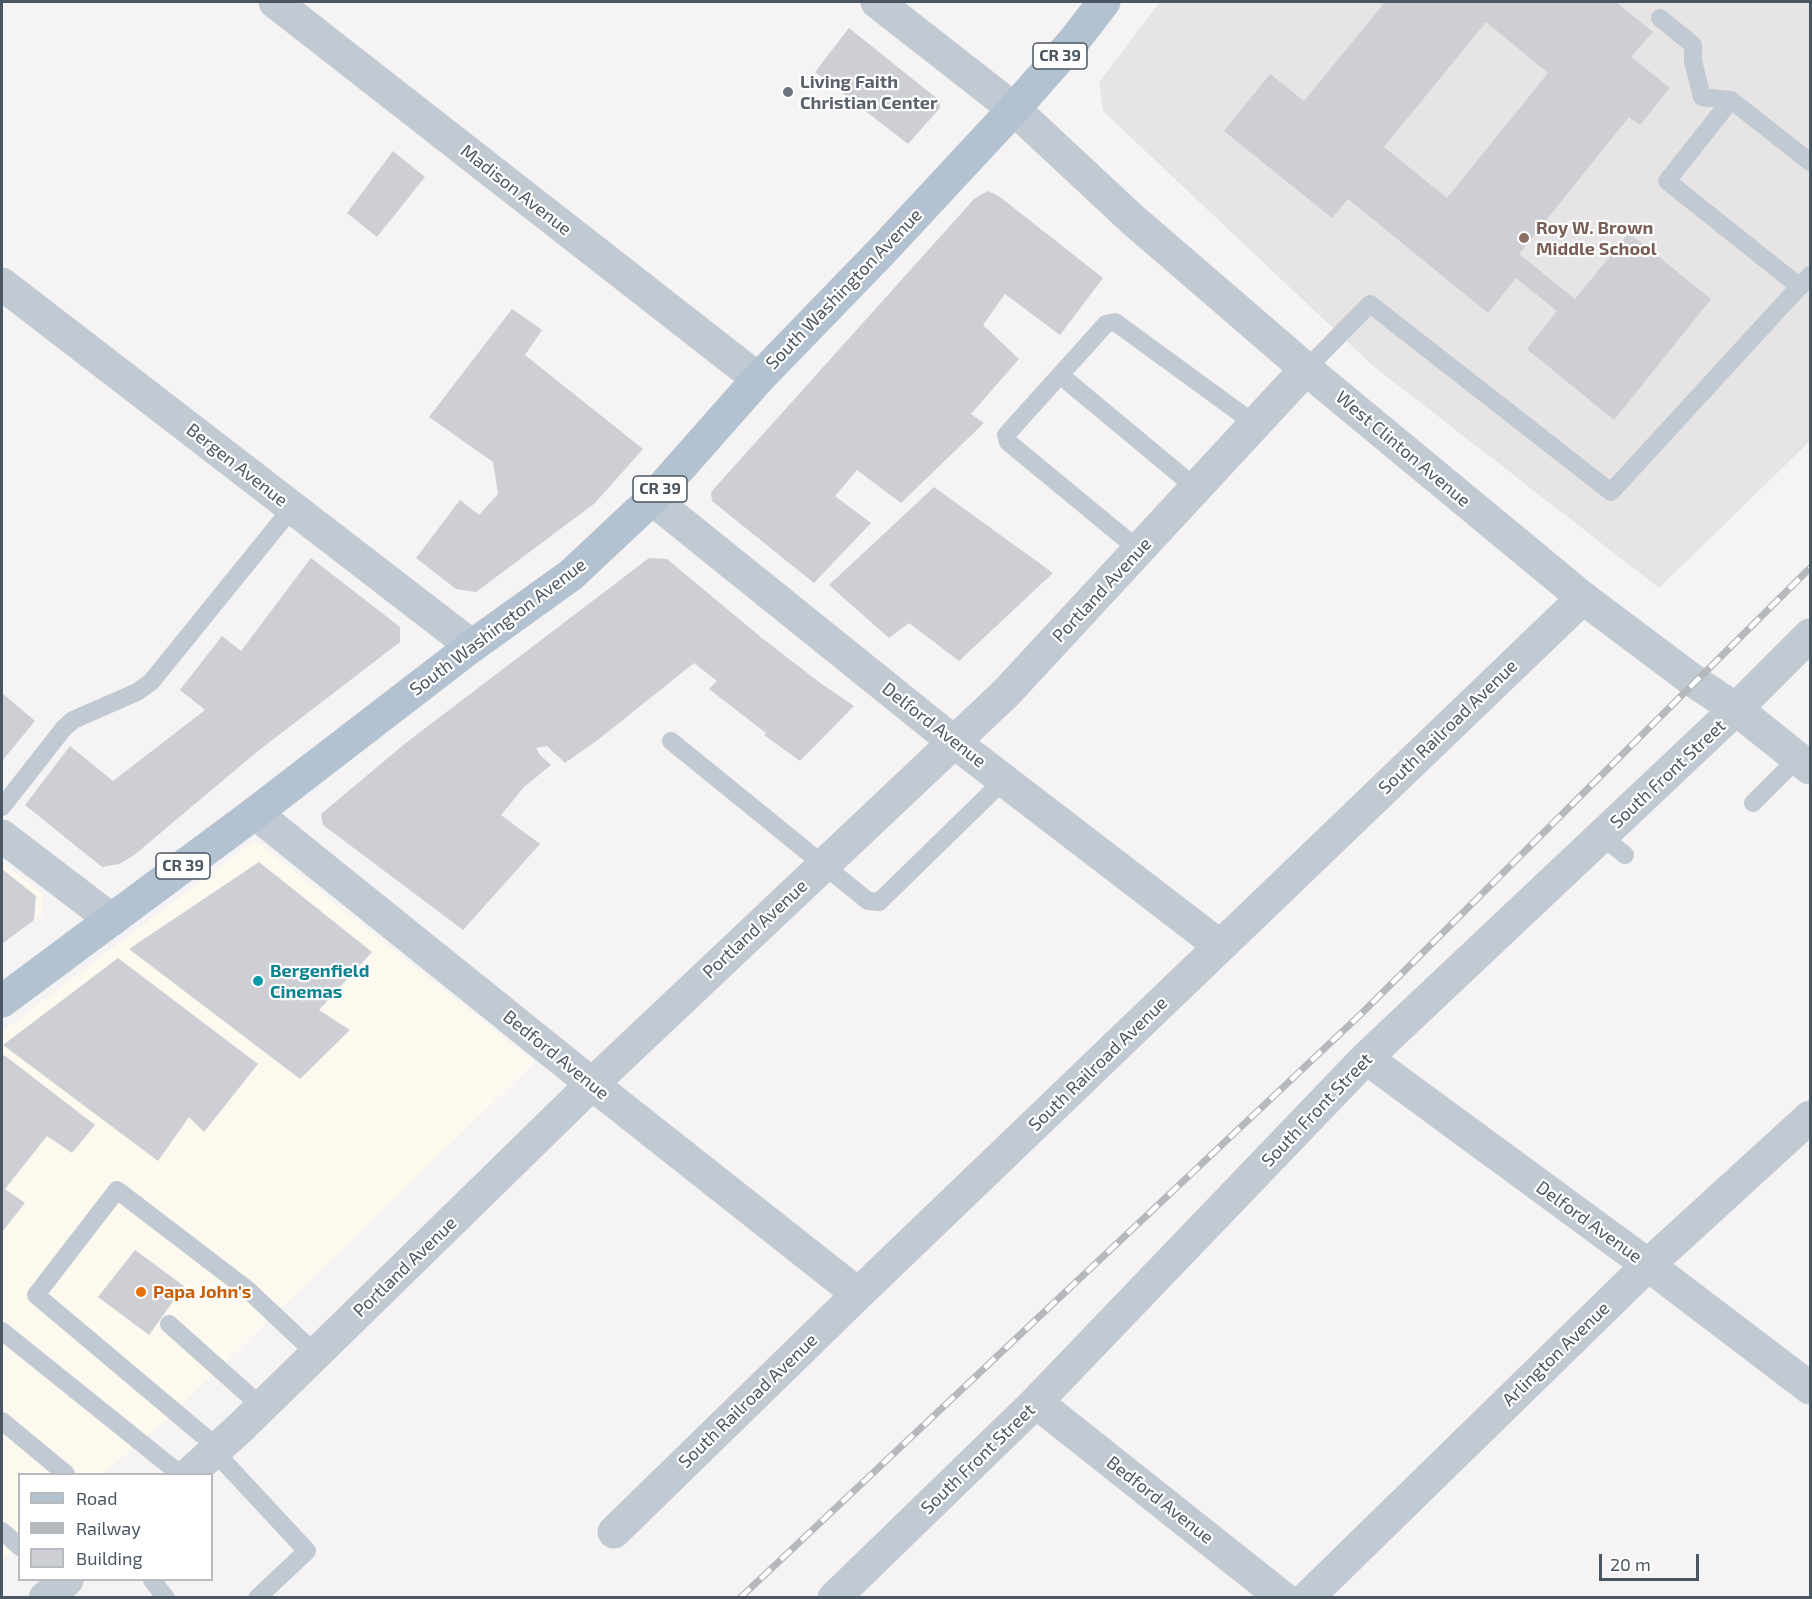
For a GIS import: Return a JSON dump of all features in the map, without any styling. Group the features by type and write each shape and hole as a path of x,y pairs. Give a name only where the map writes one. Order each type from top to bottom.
{"main road":[{"name":"South Washington Avenue","path":"2,1001 255,813 472,646 571,575 652,499 758,379 881,252 1014,109 1073,42 1104,2"}],"street":[{"name":"Madison Avenue","path":"275,2 758,379"},
{"name":"West Clinton Avenue","path":"877,2 1014,109 1133,219 1306,369 1583,598 1695,682 1736,709 1804,763"},
{"name":"Bergen Avenue","path":"2,284 472,646"},
{"name":"Portland Avenue","path":"190,1473 262,1407 592,1084 1006,693 1306,369"},
{"name":"Delford Avenue","path":"652,499 954,742 1220,946"},
{"name":"South Railroad Avenue","path":"614,1532 858,1294 1583,598"},
{"name":"South Front Street","path":"834,1598 1036,1402 1366,1058 1613,846 1736,709 1810,635"},
{"name":"Bedford Avenue","path":"255,813 858,1294"},
{"path":"2,836 112,920"},
{"name":"Delford Avenue","path":"1366,1058 1648,1265 1810,1388"},
{"name":"Arlington Avenue","path":"1306,1598 1648,1265 1810,1117"},
{"name":"Bedford Avenue","path":"1036,1402 1283,1598"}],"lane":[{"path":"1660,18 1693,45 1693,61 1702,97 1731,100 1810,162"},
{"path":"1306,369 1370,304 1611,492 1805,281 1666,181 1731,100"},
{"path":"1139,549 1008,442 1006,435 1106,324 1115,322 1255,424"},
{"path":"1060,375 1196,488"},
{"path":"2,807 64,728 73,720 137,692 151,682 292,508"},
{"path":"671,741 868,901 879,902 1004,780"},
{"path":"1753,803 1804,763"},
{"path":"257,1598 307,1551 216,1449 36,1295 117,1190 248,1290 316,1354"},
{"path":"169,1324 262,1407"},
{"path":"2,1331 179,1473"},
{"path":"2,1421 65,1473"},
{"path":"2,1531 18,1545"}],"shaded area":[{"name":"Roy W. Brown Middle School","path":"1160,2 1810,2 1810,441 1659,588 1372,365 1103,111 1099,82"},
{"path":"255,840 535,1062 165,1421 104,1473 18,1473 18,1547 2,1561 2,1032"},
{"path":"2,862 43,894 43,914 2,944"}],"building":[{"path":"1385,2 1616,2 1653,32 1631,57 1670,88 1640,125 1629,117 1519,254 1575,299 1629,233 1711,299 1614,420 1527,349 1557,311 1516,278 1488,313 1348,199 1332,218 1224,131 1270,74 1304,101","holes":["1486,22 1548,73 1447,198 1384,147"]},
{"path":"849,28 940,101 940,108 908,144 815,72"},
{"path":"393,151 425,177 377,237 347,213"},
{"path":"988,191 1000,197 1103,278 1060,335 1005,294 983,325 1019,359 971,414 984,423 901,503 857,470 835,496 871,523 814,583 712,501 711,492 975,198"},
{"path":"512,309 542,330 525,355 643,449 595,503 476,592 456,589 416,558 460,500 479,515 498,494 493,462 429,417"},
{"path":"934,487 1053,573 959,661 909,623 889,638 829,585"},
{"path":"311,558 400,627 400,642 258,751 133,856 119,864 102,867 25,805 70,746 113,781 205,710 180,690 222,636 241,651"},
{"path":"649,558 667,559 762,638 854,706 800,761 764,735 766,733 709,689 717,681 694,663 599,739 565,763 547,746 536,748 551,765 524,787 501,815 540,844 463,930 323,825 321,814 407,742"},
{"path":"2,693 35,721 2,761"},
{"name":"Bergenfield Cinemas","path":"259,862 372,952 319,1010 350,1030 300,1079 129,949"},
{"path":"2,869 36,896 34,920 2,944"},
{"path":"118,958 258,1064 204,1132 189,1117 158,1161 3,1045"},
{"path":"4,1055 95,1125 72,1153 47,1136 5,1189 25,1203 2,1232 2,1057"},
{"name":"Papa John's","path":"135,1250 184,1286 149,1335 98,1297"}],"railway":[{"path":"740,1598 1361,1014 1810,568"}],"place":[{"name":"Living Faith Christian Center","path":"788,92"},
{"name":"Roy W. Brown Middle School","path":"1524,238"},
{"name":"Bergenfield Cinemas","path":"258,981"},
{"name":"Papa John's","path":"141,1292"}]}
